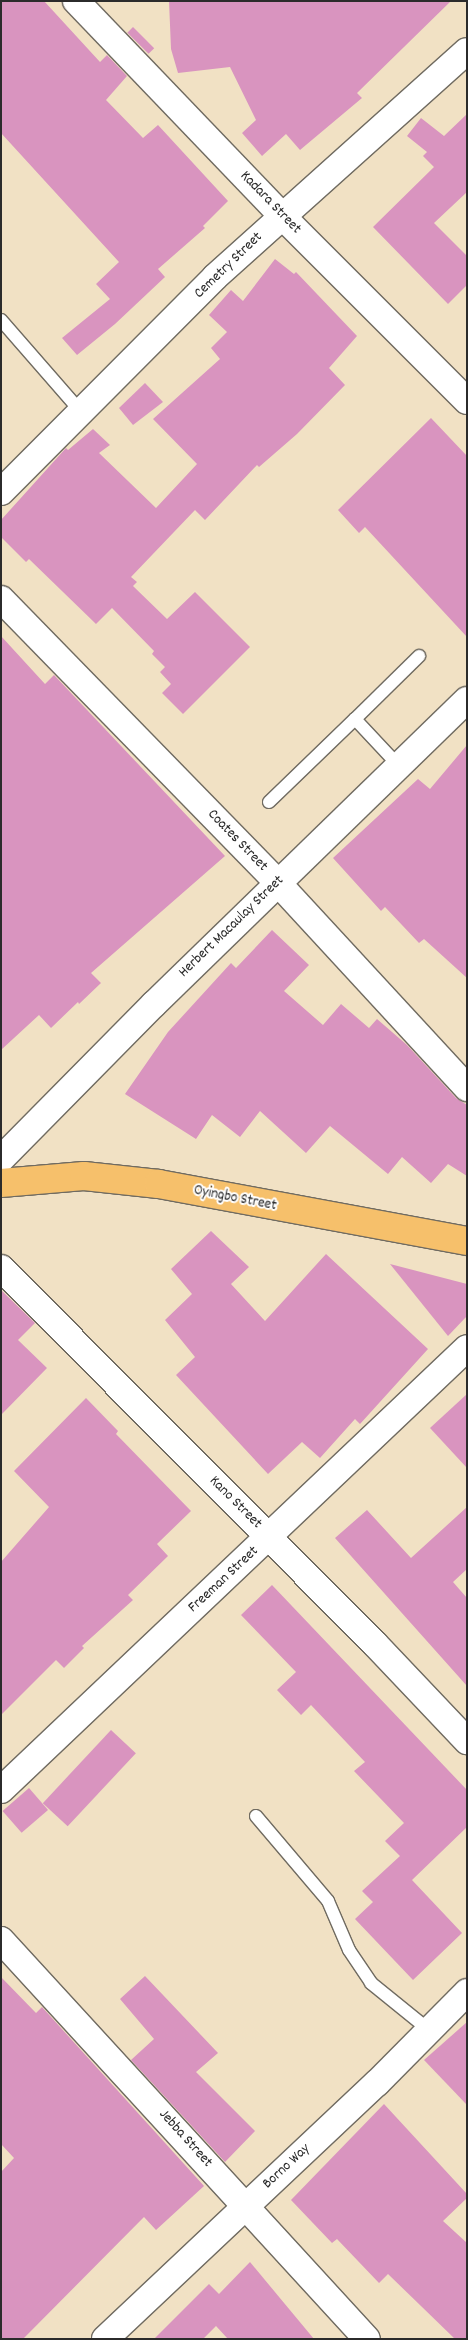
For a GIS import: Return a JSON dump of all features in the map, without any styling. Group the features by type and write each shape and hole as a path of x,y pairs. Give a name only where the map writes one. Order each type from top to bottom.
{"highway":[{"name":"Oyingbo Street","path":"1,1183 84,1176 160,1184 467,1241"}],"street":[{"name":"Kadara Street","path":"76,1 281,215 467,401"},
{"name":"Cemetry Street","path":"1,492 216,277 281,215 467,51"},
{"name":"Coates Street","path":"1,599 278,883 467,1088"},
{"name":"Herbert Macaulay Street","path":"1,1158 154,1004 467,700"},
{"name":"Kano Street","path":"1,1268 269,1537 467,1741"},
{"name":"Freeman Street","path":"1,1790 467,1348"},
{"name":"Jebba Street","path":"1,1940 100,2043 245,2207 367,2339"},
{"name":"Borno Way","path":"105,2339 245,2207 467,1992"}],"lane":[{"path":"1,320 82,413"},
{"path":"269,802 419,656"},
{"path":"355,719 398,765"},
{"path":"256,1816 328,1901 349,1950 370,1983 429,2030"}],"building":[{"path":"1,1 44,1 100,62 107,55 127,76 106,100 143,138 158,125 228,201 203,226 205,228 158,269 165,277 115,324 77,355 62,338 110,299 96,284 119,262 1,133"},
{"path":"169,1 451,1 357,93 362,98 300,150 286,134 262,156 242,133 256,120 230,67 178,73 171,49"},
{"path":"133,27 154,48 149,54 127,33"},
{"path":"467,114 467,192 434,223 467,256 467,285 448,304 373,227 434,167 423,156 427,152 407,136 421,118 444,136"},
{"path":"275,259 294,274 296,272 357,336 329,368 345,385 297,434 259,467 257,465 205,520 195,510 131,577 137,582 133,586 167,619 195,592 250,647 183,714 162,693 171,684 160,672 165,667 152,654 154,651 112,608 96,624 29,559 26,562 1,537 1,520 66,448 68,450 93,429 110,445 99,453 156,508 197,464 153,419 220,359 211,348 227,332 209,315 231,290 243,301"},
{"path":"145,383 163,402 133,425 119,408"},
{"path":"431,418 467,456 467,637 365,527 359,533 338,510"},
{"path":"1,636 45,684 54,675 225,856 91,973 101,983 79,1004 78,1002 51,1028 39,1015 1,1050"},
{"path":"467,745 467,978 424,939 419,943 385,907 381,911 333,858 418,779 430,789"},
{"path":"272,930 309,965 284,991 323,1025 341,1004 369,1028 377,1019 407,1045 456,1098 467,1105 467,1176 448,1164 431,1183 402,1157 388,1174 330,1126 306,1153 260,1111 240,1137 212,1115 196,1139 125,1094 168,1032 231,963 236,968"},
{"path":"211,1231 249,1267 231,1284 265,1321 326,1254 428,1349 360,1424 355,1419 320,1458 302,1442 268,1474 176,1375 195,1357 165,1320 192,1294 171,1269"},
{"path":"390,1264 467,1284 467,1316 448,1336"},
{"path":"1,1290 35,1323 18,1340 47,1368 1,1415"},
{"path":"467,1394 467,1468 430,1428"},
{"path":"86,1398 118,1431 116,1434 191,1511 157,1544 168,1556 128,1595 133,1600 82,1646 84,1648 64,1668 56,1660 1,1715 1,1562 49,1507 14,1471"},
{"path":"467,1507 467,1569 453,1582 467,1598 467,1686 335,1538 367,1510 411,1558"},
{"path":"272,1585 467,1790 467,1827 412,1880 462,1933 413,1980 355,1919 373,1902 362,1891 400,1856 385,1841 404,1823 354,1771 365,1762 311,1705 301,1715 277,1690 296,1672 241,1615"},
{"path":"111,1730 136,1753 68,1826 43,1803"},
{"path":"29,1788 48,1810 22,1833 3,1811"},
{"path":"145,1976 218,2053 196,2072 255,2131 225,2162 131,2060 154,2039 120,1999"},
{"path":"1,1977 36,2013 42,2007 204,2186 156,2230 144,2217 23,2339 1,2339 1,2172 14,2158 1,2144"},
{"path":"467,2022 467,2105 424,2060"},
{"path":"384,2104 467,2194 467,2198 443,2221 467,2243 467,2339 455,2339 388,2274 379,2283 337,2239 332,2243 291,2200"},
{"path":"250,2262 314,2339 228,2339 216,2326 203,2339 154,2339 209,2284 219,2294"}]}
